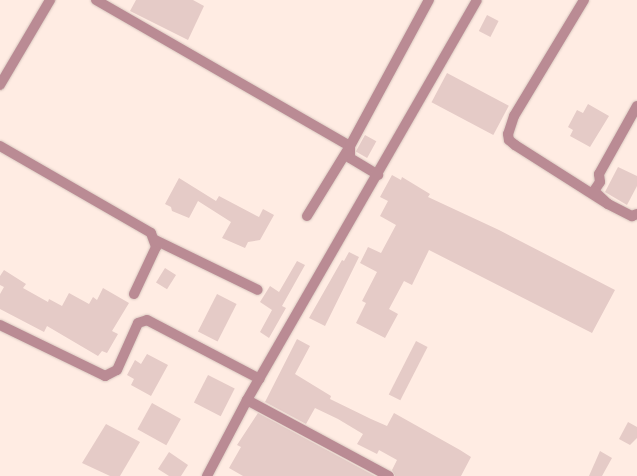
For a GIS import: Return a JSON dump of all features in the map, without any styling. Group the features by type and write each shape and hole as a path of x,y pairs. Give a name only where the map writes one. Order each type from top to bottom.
{"street":[{"path":"0,86 50,0"},
{"path":"96,0 350,146"},
{"path":"307,216 350,146 428,0"},
{"path":"207,476 247,400 378,175 477,0"},
{"path":"584,0 514,116 508,134 509,140 608,204 632,216 637,214"},
{"path":"608,204 594,192 600,182 599,174 637,106"},
{"path":"0,146 151,233 155,240 156,247 134,294"},
{"path":"350,146 350,158 378,175"},
{"path":"155,240 258,290"},
{"path":"0,325 105,376 117,370 138,322 147,320 260,379"},
{"path":"247,400 389,476"}],"building":[{"path":"136,0 193,0 204,6 188,40 130,11"},
{"path":"487,15 499,21 490,37 479,31"},
{"path":"447,73 509,106 493,135 432,102"},
{"path":"588,104 609,116 590,147 570,136 573,130 568,127 577,110 583,113"},
{"path":"365,135 376,141 367,158 356,152"},
{"path":"618,167 637,176 637,186 627,205 605,192"},
{"path":"392,175 401,180 402,177 430,194 428,197 499,230 615,290 592,333 429,250 412,285 404,281 389,309 398,314 385,338 356,323 366,303 362,301 377,272 360,263 368,247 381,253 396,225 380,216 388,201 380,197"},
{"path":"179,178 216,201 219,196 259,217 263,209 274,215 260,240 248,242 245,248 222,238 231,222 198,201 189,218 172,211 171,207 165,204"},
{"path":"349,252 359,257 325,326 309,318 342,260 344,261"},
{"path":"297,261 305,265 282,306 286,308 269,338 260,332 272,310 260,302 270,286 279,292"},
{"path":"165,268 176,275 167,289 156,282"},
{"path":"4,270 26,284 23,288 48,302 49,299 62,306 69,293 89,304 93,297 97,300 103,288 129,303 112,331 118,334 107,353 102,351 98,356 47,326 44,332 0,309 0,294 4,287 0,285 0,276"},
{"path":"217,294 237,304 218,341 198,331"},
{"path":"297,339 310,346 295,374 331,396 330,399 371,419 387,426 394,413 460,450 471,457 461,476 395,476 392,470 397,460 379,450 377,454 357,444 363,434 338,419 315,408 306,424 265,402"},
{"path":"416,341 428,347 400,400 389,394"},
{"path":"147,354 168,365 151,396 131,385 134,379 127,375 135,360 141,364"},
{"path":"208,375 235,389 221,416 194,403"},
{"path":"152,403 181,419 166,445 137,429"},
{"path":"258,413 375,476 243,476 229,468 241,447 237,445"},
{"path":"628,422 637,427 637,438 630,445 619,439"},
{"path":"106,424 140,442 120,476 110,476 82,463"},
{"path":"600,451 612,458 602,476 589,476"},
{"path":"169,452 188,465 181,476 169,476 158,469"}]}
